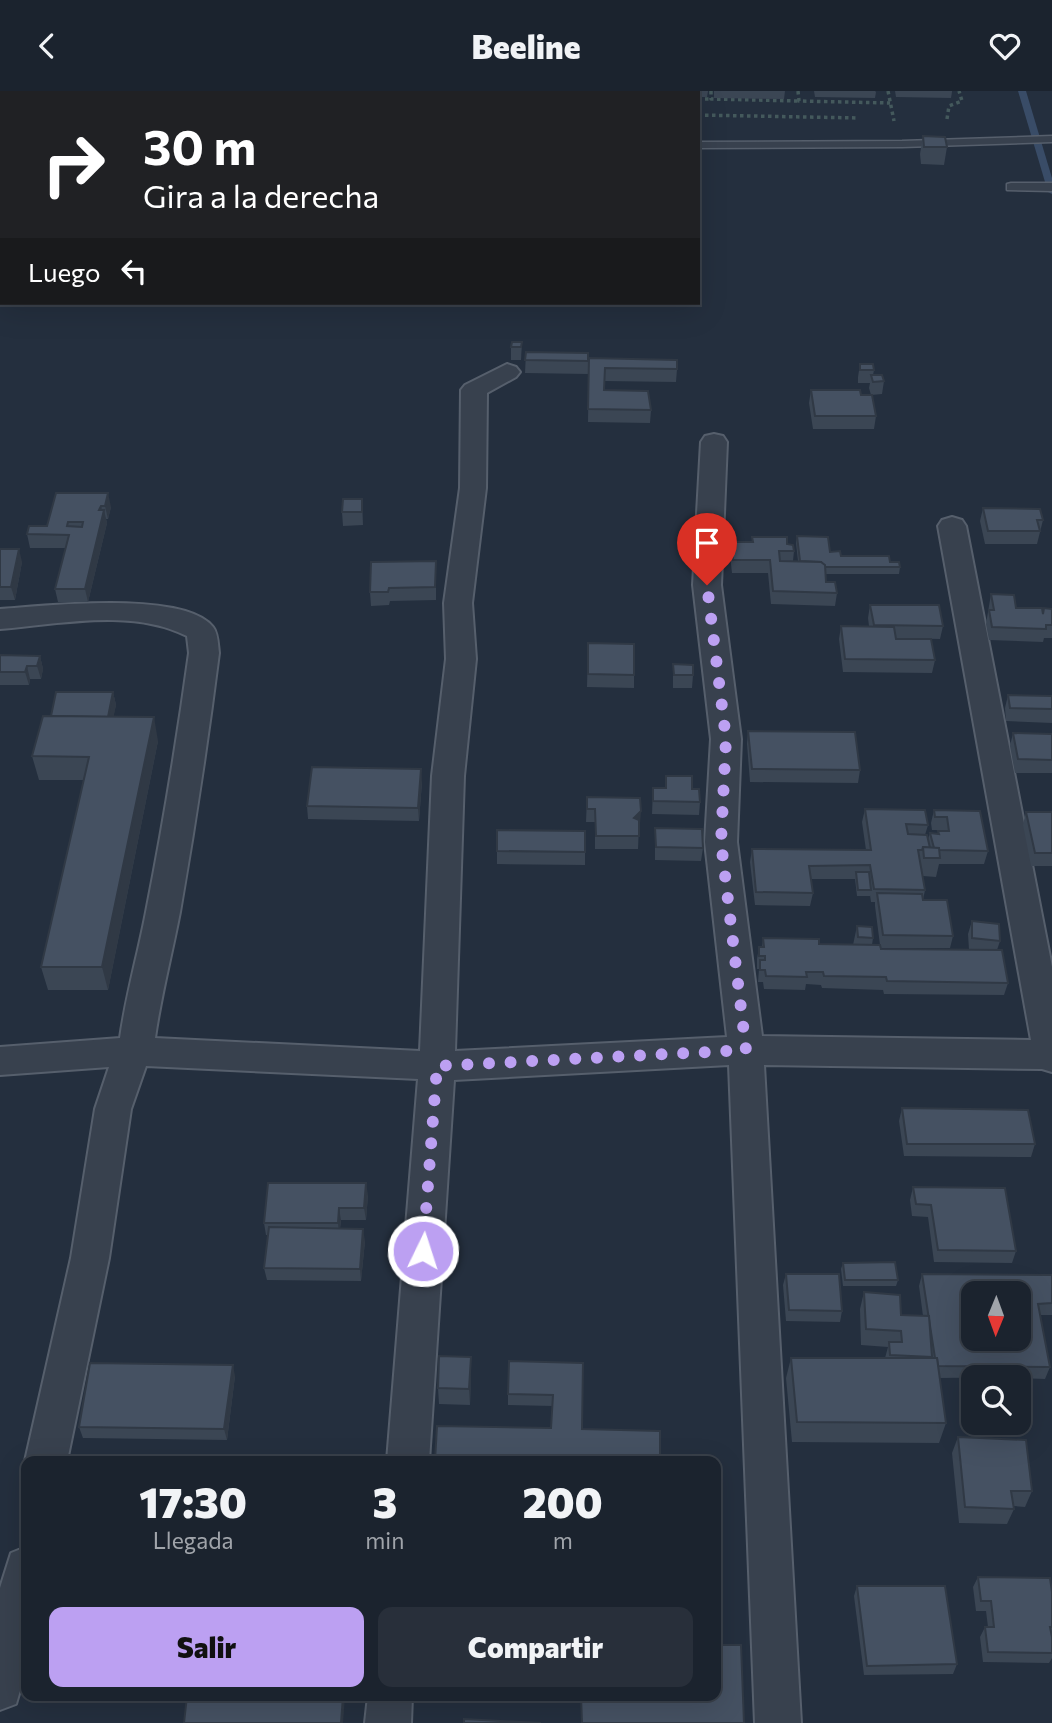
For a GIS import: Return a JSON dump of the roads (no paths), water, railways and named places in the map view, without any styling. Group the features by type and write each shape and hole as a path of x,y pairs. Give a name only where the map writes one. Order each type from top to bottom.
{"street":[{"path":"408,1456 437,1066 448,776 461,659 458,603 473,488 474,390 507,372"},
{"path":"714,442 707,585 726,739 721,842 746,1050 778,1723"},
{"path":"0,1061 136,1051 437,1066 746,1050 1052,1056 952,526"},
{"path":"0,619 149,613 187,622 201,631 204,653 186,787 159,933 144,993 136,1051 123,1075 113,1109 90,1258 47,1456"},
{"path":"0,1688 21,1591"},
{"path":"388,1723 390,1701"}],"lane":[{"path":"700,145 902,144 1052,139"},
{"path":"1011,187 1052,187"}],"waterway":[{"path":"1022,91 1052,192"}]}
